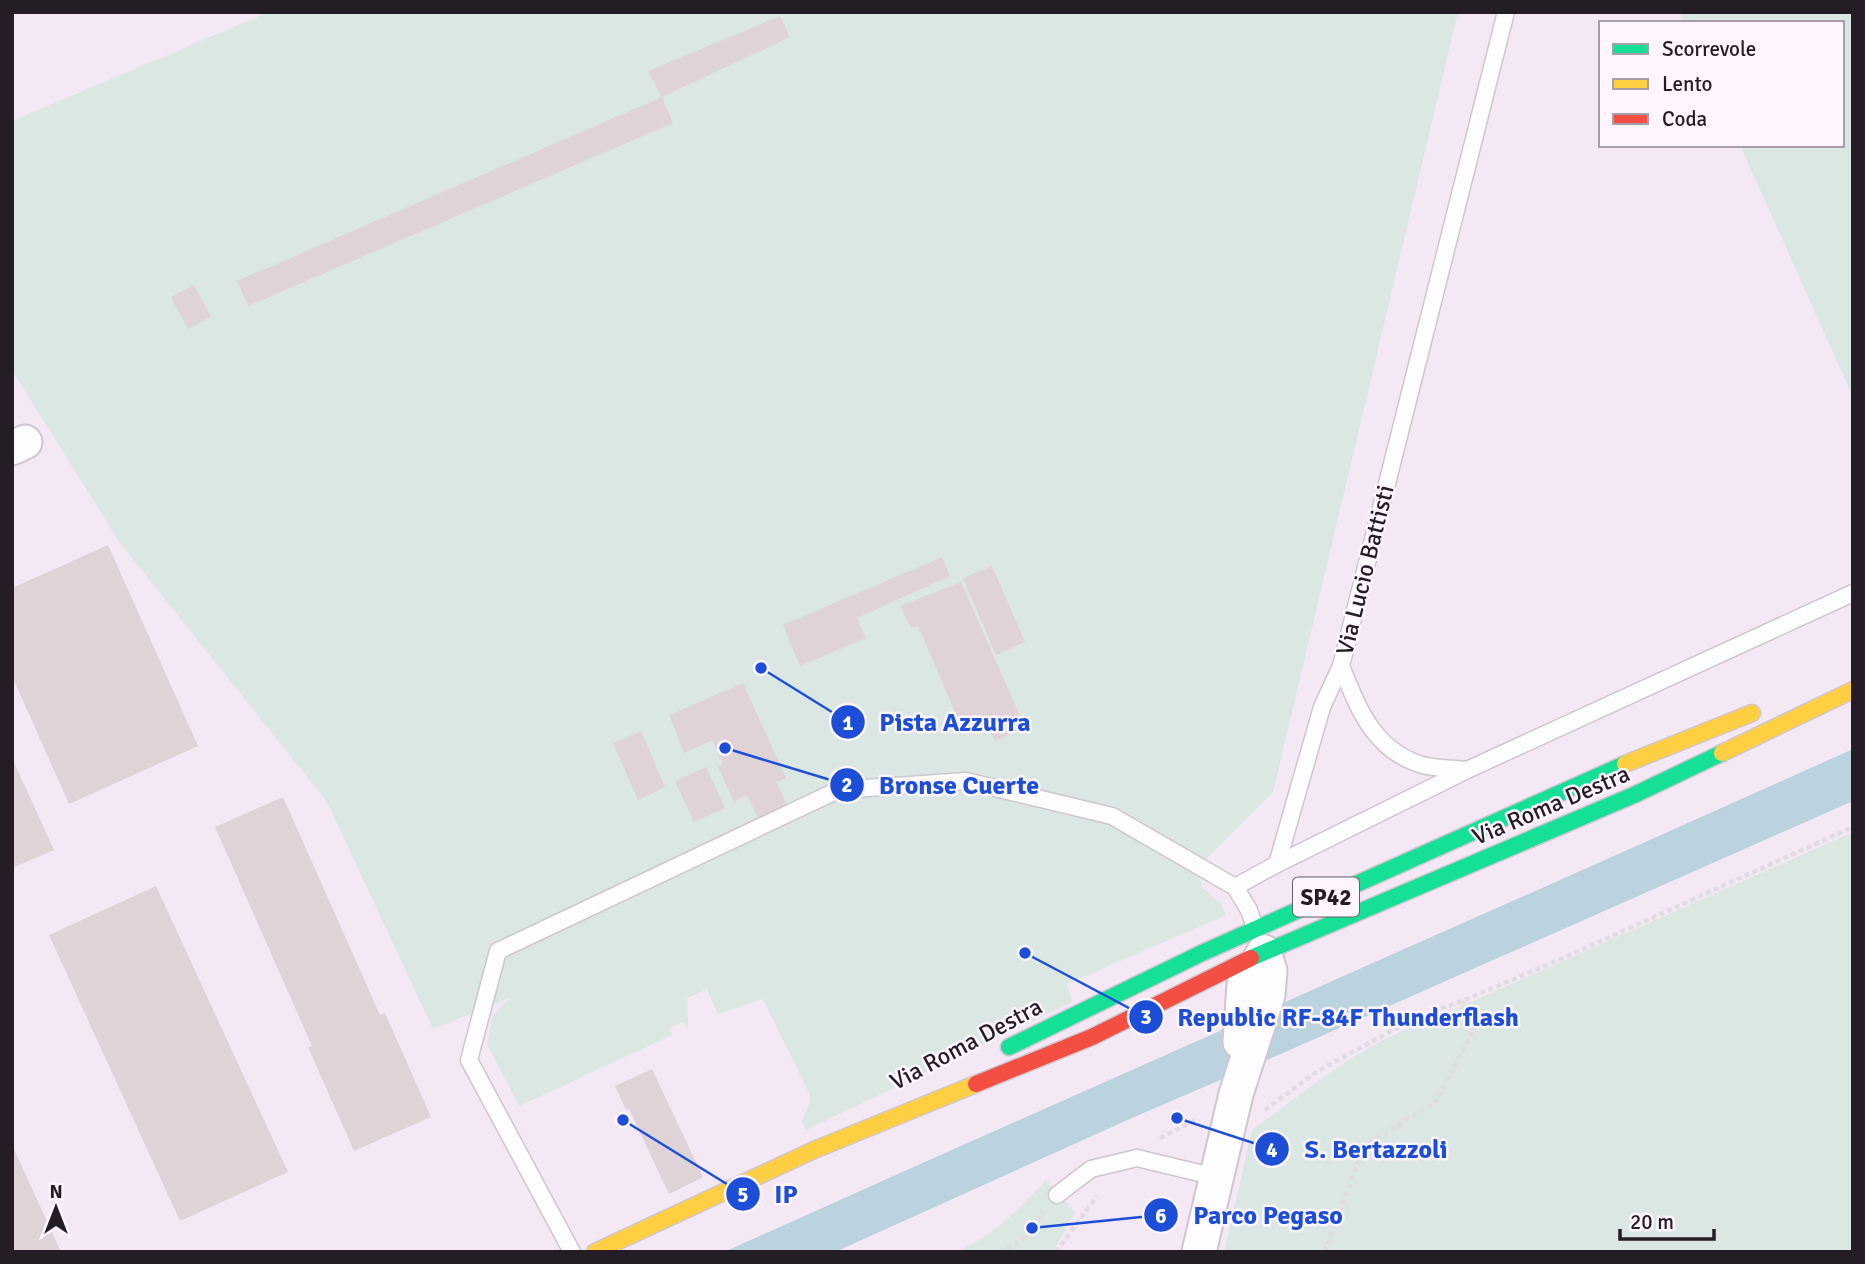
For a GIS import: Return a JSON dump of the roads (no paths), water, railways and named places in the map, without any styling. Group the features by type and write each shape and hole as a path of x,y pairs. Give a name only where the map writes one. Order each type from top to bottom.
{"main road":[{"path":"1827,685 1853,676"},
{"name":"Via Roma Destra","path":"994,1055 1080,1010 1634,795 1853,690"},
{"name":"Via Roma Destra","path":"1150,1009 1165,987 1259,940 1610,770 1768,707"},
{"name":"Via Roma Destra","path":"595,1252 814,1150 1092,1037 1184,993 1259,940"},
{"name":"Via Roma Destra","path":"814,1150 957,1074"}],"street":[{"path":"1199,1252 1255,1004 1270,971 1259,940"},
{"path":"1184,993 1206,993 1255,1004"}],"lane":[{"name":"Via Lucio Battisti","path":"1467,770 1419,764 1387,747 1364,720 1341,666 1506,12"},
{"path":"1235,887 1467,770 1853,593"},
{"path":"1277,864 1322,707 1341,666"},
{"path":"572,1252 469,1060 498,951 838,790 966,781 1112,816 1235,887 1249,910 1259,940"},
{"path":"1057,1195 1091,1169 1137,1158 1216,1177"}],"water":[{"path":"1853,749 1853,801 1132,1118 835,1252 724,1252 1571,875"}],"place":[{"name":"Pista Azzurra","path":"761,668"},
{"name":"Bronse Cuerte","path":"725,748"},
{"name":"Republic RF-84F Thunderflash","path":"1025,953"},
{"name":"S. Bertazzoli","path":"1177,1118"},
{"name":"IP","path":"623,1120"},
{"name":"Parco Pegaso","path":"1032,1228"}]}
